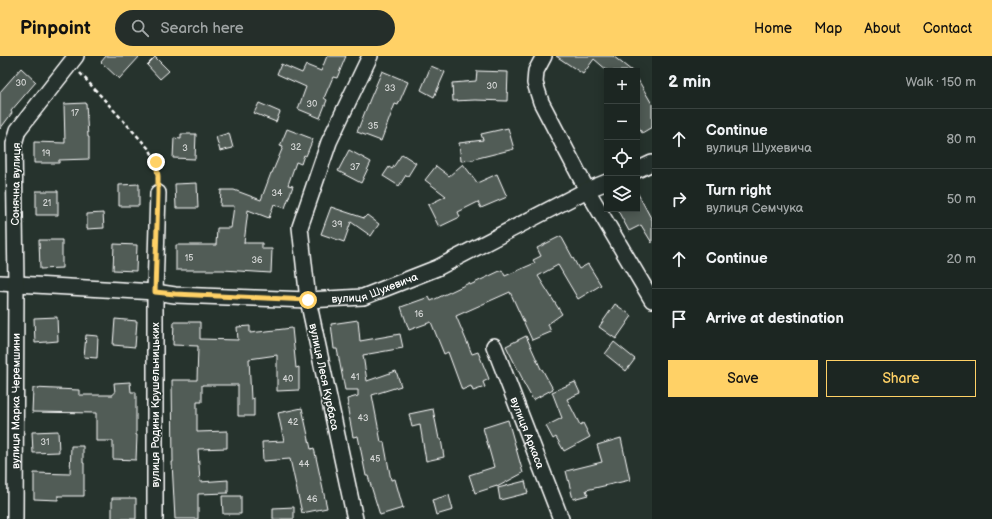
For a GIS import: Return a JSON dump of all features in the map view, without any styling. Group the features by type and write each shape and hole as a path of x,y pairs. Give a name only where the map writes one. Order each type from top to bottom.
{"street":[{"name":"вулиця Леся Курбаса","path":"355,519 308,300 300,227 329,142 370,56"},
{"path":"544,56 536,71 535,83 542,102 587,190 652,300"},
{"name":"Сонячна вулиця","path":"16,284 14,144 18,130 73,59"},
{"path":"640,169 652,163"},
{"name":"вулиця Шухевича","path":"0,284 308,300 363,297 437,268 587,190 604,183"},
{"name":"вулиця Родини Крушельницьких","path":"155,519 155,292 158,193"},
{"name":"вулиця Марка Черемшини","path":"15,519 16,284"},
{"name":"вулиця Аркаса","path":"494,346 561,519"}],"path":[{"path":"73,59 150,150 156,162 158,193"}],"building":[{"path":"106,56 140,56 119,79 101,62"},
{"path":"327,56 346,56 337,78 333,77 324,98 327,100 320,118 298,109 306,87 277,74 281,64 302,73 306,65 321,71"},
{"path":"556,56 613,56 628,68 604,68 594,59 583,74"},
{"path":"155,57 169,71 160,79 147,65"},
{"path":"431,66 445,72 434,97 421,90"},
{"path":"21,68 36,82 11,111 12,113 0,129 0,92"},
{"path":"382,71 408,82 398,105 395,104 381,141 357,132"},
{"path":"477,71 508,72 507,101 453,101 452,83 476,81"},
{"path":"640,83 652,104 652,127 642,133 640,129"},
{"path":"86,103 89,159 59,160 59,163 34,163 34,142 65,143 64,104"},
{"path":"259,103 280,112 276,122 254,113"},
{"path":"508,128 514,149 474,160 461,161 459,143 483,140 481,134"},
{"path":"287,129 313,139 301,164 296,162 288,185 293,186 285,208 274,204 269,218 248,210 244,243 262,243 262,249 272,249 271,273 223,270 176,270 176,245 216,245 217,228 231,228 234,206 220,206 221,190 234,190 261,200 283,147 280,146"},
{"path":"229,133 233,148 220,151 216,137"},
{"path":"181,134 196,134 195,159 173,158 174,138 181,139"},
{"path":"349,150 371,162 361,183 338,171"},
{"path":"402,154 416,163 408,176 406,175 399,186 383,176 389,167 392,169"},
{"path":"463,164 477,183 497,174 507,197 481,208 478,202 458,212 460,217 439,227 428,205 446,196 425,180 436,166 449,176"},
{"path":"197,183 198,208 176,208 175,184"},
{"path":"139,184 139,206 119,206 119,185"},
{"path":"36,191 58,191 58,215 36,215"},
{"path":"640,198 652,220 652,243 641,225 629,231 619,212 640,212"},
{"path":"331,207 364,218 367,215 379,224 371,236 351,222 344,242 321,234"},
{"path":"103,213 104,228 87,229 87,214"},
{"path":"561,236 579,269 588,264 601,285 578,299 558,265 538,276 562,314 548,324 551,332 532,340 510,292 456,316 472,354 478,352 489,379 483,382 485,387 473,391 471,386 462,390 448,352 444,354 431,322 409,330 401,307 429,297 431,301 469,283 470,285 502,270 505,276 535,263 533,260 541,256 537,248"},
{"path":"39,240 62,240 62,268 40,269"},
{"path":"114,244 137,245 136,271 113,270"},
{"path":"615,304 632,316 616,339 599,327"},
{"path":"57,317 58,341 35,343 34,318"},
{"path":"115,319 137,321 135,347 113,345"},
{"path":"358,320 360,341 400,334 403,348 363,355 367,381 396,371 401,386 372,395 381,442 384,442 391,480 395,479 403,508 380,515 368,476 366,476 358,436 353,437 347,405 347,399 358,396 358,390 345,390 337,349 334,349 331,324"},
{"path":"174,322 200,322 200,339 238,340 237,327 250,326 250,333 292,328 296,368 299,367 299,390 277,391 277,355 249,359 251,399 254,398 254,416 238,416 238,385 202,385 202,402 197,402 197,432 227,431 227,448 198,449 200,482 228,480 228,493 198,494 198,519 175,519 172,462 172,380 197,380 198,346 173,345"},
{"path":"86,335 98,336 97,358 84,357"},
{"path":"526,336 541,369 553,389 533,400 506,346"},
{"path":"614,342 635,359 626,371 605,354"},
{"path":"130,382 131,392 136,392 136,460 113,459 113,441 96,441 96,413 32,412 33,388 79,390 79,395 113,395 113,393 115,393 114,383"},
{"path":"575,382 580,393 567,399 580,425 583,423 590,437 564,451 556,437 553,439 546,426 562,418 552,392"},
{"path":"302,408 311,449 314,448 327,508 302,513 290,459 263,461 262,442 284,441 278,413"},
{"path":"433,409 444,457 426,461 420,425 412,427 409,414"},
{"path":"508,420 523,473 497,487 475,493 469,475 494,467 483,428"},
{"path":"58,431 59,452 33,453 32,432"},
{"path":"621,438 630,480 586,490 588,495 573,499 566,471 602,462 597,445"},
{"path":"71,446 83,446 84,496 58,496 58,500 34,499 34,473 70,474"},
{"path":"525,481 528,493 500,500 498,488"},
{"path":"449,495 453,510 436,515 432,500"},
{"path":"222,496 241,496 241,514 223,514"},
{"path":"112,498 136,498 136,519 112,519"},
{"path":"294,507 294,519 273,519 273,508"}],"route":[{"path":"156,162 158,193 155,292 308,300"}]}
